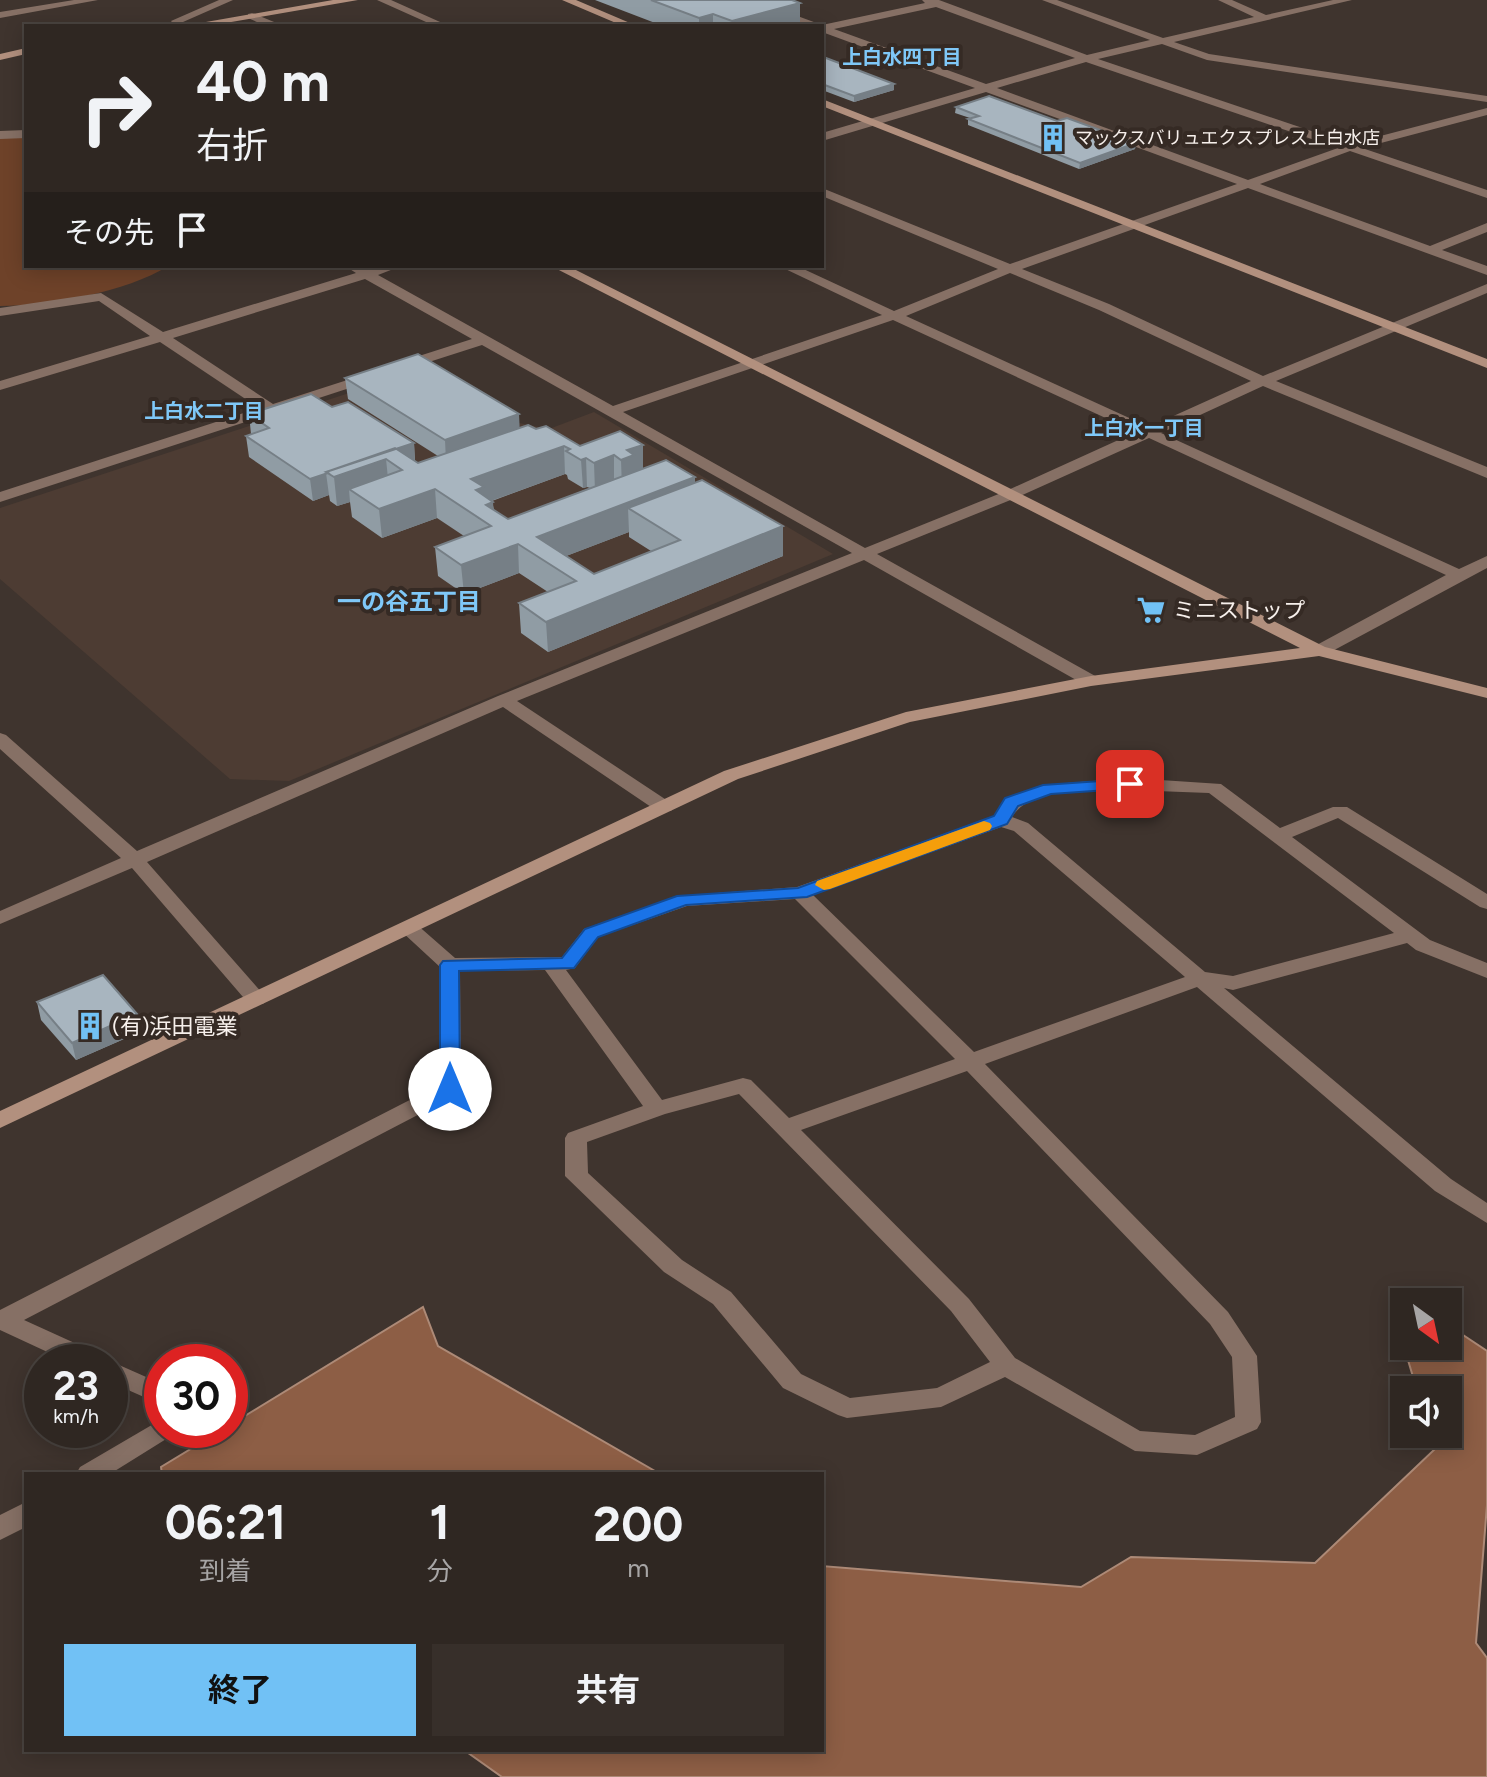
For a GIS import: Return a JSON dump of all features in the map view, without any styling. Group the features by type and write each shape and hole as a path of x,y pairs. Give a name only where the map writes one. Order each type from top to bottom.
{"street":[{"path":"0,15 93,0"},
{"path":"179,24 176,21 228,0"},
{"path":"201,24 353,0"},
{"path":"382,0 439,24"},
{"path":"567,0 627,24"},
{"path":"744,0 812,24"},
{"path":"824,26 931,2 955,0"},
{"path":"1047,0 1160,42 1234,62 1487,99"},
{"path":"1223,0 1264,18"},
{"path":"824,136 1086,58 1347,0"},
{"path":"931,2 1487,194"},
{"path":"252,16 270,24"},
{"path":"824,28 1487,271"},
{"path":"0,57 24,51"},
{"path":"824,103 1487,364"},
{"path":"610,412 893,316 1009,269 1351,147 1487,111"},
{"path":"0,135 24,134"},
{"path":"824,193 1104,307 1263,381 1487,473"},
{"path":"1428,251 1487,227"},
{"path":"562,268 1319,651 1487,693"},
{"path":"790,268 1459,575"},
{"path":"0,386 359,270 1091,681"},
{"path":"0,918 504,700 1012,494 1263,381 1397,328 1487,288"},
{"path":"0,312 101,297 271,409"},
{"path":"0,497 483,340"},
{"path":"0,1120 731,775 906,717 1091,681 1319,651 1487,561"},
{"path":"504,700 664,807"},
{"path":"4,749 135,860 256,999"},
{"path":"408,927 450,965 568,963 591,933 684,900 800,893 1001,820 1012,802 1049,789 1130,784 1214,788 1423,945 1487,971"},
{"path":"1277,836 1340,811 1487,903"},
{"path":"1001,820 1021,827 1443,1185 1487,1215"},
{"path":"800,893 969,1060 1219,1318 1244,1356 1248,1422 1197,1445 1135,1441 1006,1365 960,1305 743,1085 657,1109 576,1138 577,1176 673,1266 722,1298 792,1381 847,1408 941,1397 1006,1365"},
{"path":"785,1128 1202,978 1233,983 1411,935"},
{"path":"551,964 657,1109"},
{"path":"1,1319 450,1089 450,965"},
{"path":"1,1319 54,1344"},
{"path":"92,1472 144,1440"},
{"path":"0,1529 24,1514"}],"shaded area":[{"path":"0,138 24,138 24,268 164,268 131,283 87,296 0,306"},
{"path":"419,370 500,419 549,429 594,412 833,554 289,781 230,779 0,579 0,508"},
{"path":"423,1307 438,1346 657,1472 162,1472 161,1467 192,1448 248,1448 248,1414"},
{"path":"1462,1334 1487,1351 1487,1505 1476,1643 1487,1658 1487,1777 502,1777 467,1752 824,1752 824,1566 1081,1587 1131,1557 1315,1563 1435,1448 1462,1448 1462,1376 1413,1376 1408,1360 1462,1360"}],"building":[{"path":"651,0 792,0 800,3 732,21 713,14 699,18"},
{"path":"824,58 894,84 854,96 824,85"},
{"name":"マックスバリュエクスプレス上白水店","path":"989,96 1057,121 1067,118 1136,143 1080,163 968,119 979,116 956,107"},
{"path":"418,354 519,414 445,440 345,378"},
{"path":"311,394 332,407 348,402 414,443 310,479 246,436 269,428 249,414"},
{"path":"528,425 536,429 546,426 580,446 620,431 643,445 627,450 634,455 621,460 614,455 594,463 586,458 581,460 566,451 570,449 564,446 471,479 484,487 476,490 493,502 486,505 508,519 666,460 695,477 537,537 594,574 680,540 628,508 702,480 783,526 546,622 519,603 576,581 518,544 461,565 435,547 491,526 435,489 379,509 349,489 402,470 386,459 334,477 326,472 395,448 418,463"},
{"path":"103,975 137,1014 72,1043 37,1002"}],"slow traffic":[{"path":"824,885 984,826"}],"place":[{"name":"マックスバリュエクスプレス上白水店","path":"1053,138"},
{"name":"ミニストップ","path":"1151,610"},
{"name":"(有)浜田電業","path":"90,1026"}],"district":[{"name":"上白水四丁目","path":"902,57"},
{"name":"上白水二丁目","path":"204,411"},
{"name":"上白水一丁目","path":"1144,428"},
{"name":"一の谷五丁目","path":"409,602"}],"route":[{"path":"450,1089 450,965 568,963 591,933 684,900 800,893 1001,820 1012,802 1049,789 1130,784"}]}
